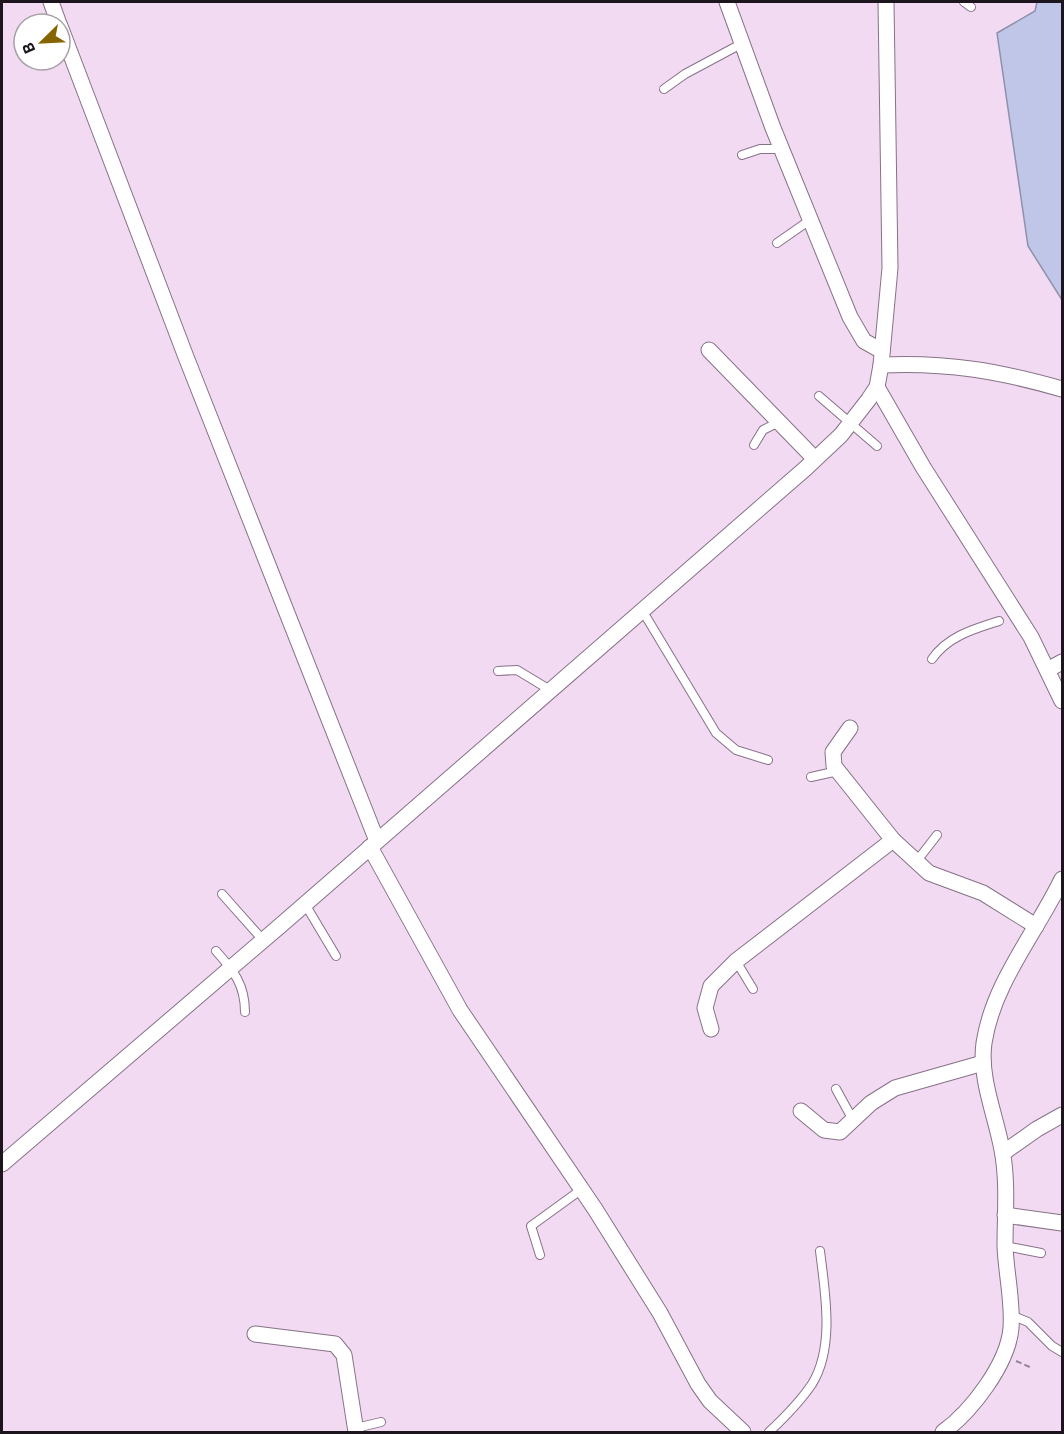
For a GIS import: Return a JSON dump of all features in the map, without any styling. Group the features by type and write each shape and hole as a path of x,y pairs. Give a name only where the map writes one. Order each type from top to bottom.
{"street":[{"path":"728,2 741,45 810,220 858,332 869,346 881,358 976,367 1062,389"},
{"path":"2,1164 374,844 815,459 852,422 877,387 890,268 886,2"},
{"path":"72,57 374,844 460,1010 582,1189 660,1313 698,1384 710,1401 742,1432"},
{"path":"709,350 815,459"},
{"path":"877,387 922,467 1013,615 1056,666 1062,701"},
{"path":"850,728 833,752 832,759 838,771 893,840 916,862 939,879 960,883 983,893 1036,926"},
{"path":"711,1029 705,1016 706,996 711,986 736,961 893,840"},
{"path":"951,1430 985,1389 1011,1330 1005,1246 1003,1153 983,1063 984,1044 995,1002 1062,879"},
{"path":"801,1111 824,1130 835,1133 871,1103 895,1088 983,1063"},
{"path":"1003,1153 1028,1134 1062,1116"},
{"path":"1005,1215 1062,1223"},
{"path":"255,1334 335,1344 344,1355 356,1430"}],"lane":[{"path":"664,89 685,74 741,45"},
{"path":"742,156 760,149 782,150"},
{"path":"777,243 810,220"},
{"path":"819,396 852,422 877,446"},
{"path":"754,445 763,430 779,422"},
{"path":"642,610 716,733 736,750 768,760"},
{"path":"932,659 944,645 966,632 999,621"},
{"path":"498,670 517,670 550,690"},
{"path":"811,777 838,771"},
{"path":"916,862 937,835"},
{"path":"222,894 263,940"},
{"path":"305,904 336,956"},
{"path":"216,951 231,968 243,988 245,1012"},
{"path":"736,961 753,989"},
{"path":"836,1089 853,1120"},
{"path":"540,1255 531,1226 582,1189"},
{"path":"1005,1246 1041,1253"},
{"path":"769,1432 796,1406 813,1382 822,1360 826,1320 820,1251"},
{"path":"1010,1314 1028,1322 1052,1346 1062,1352"},
{"path":"356,1430 381,1422"}],"water":[{"path":"1037,2 1062,2 1062,300 1028,246 997,33 1035,11"}]}
